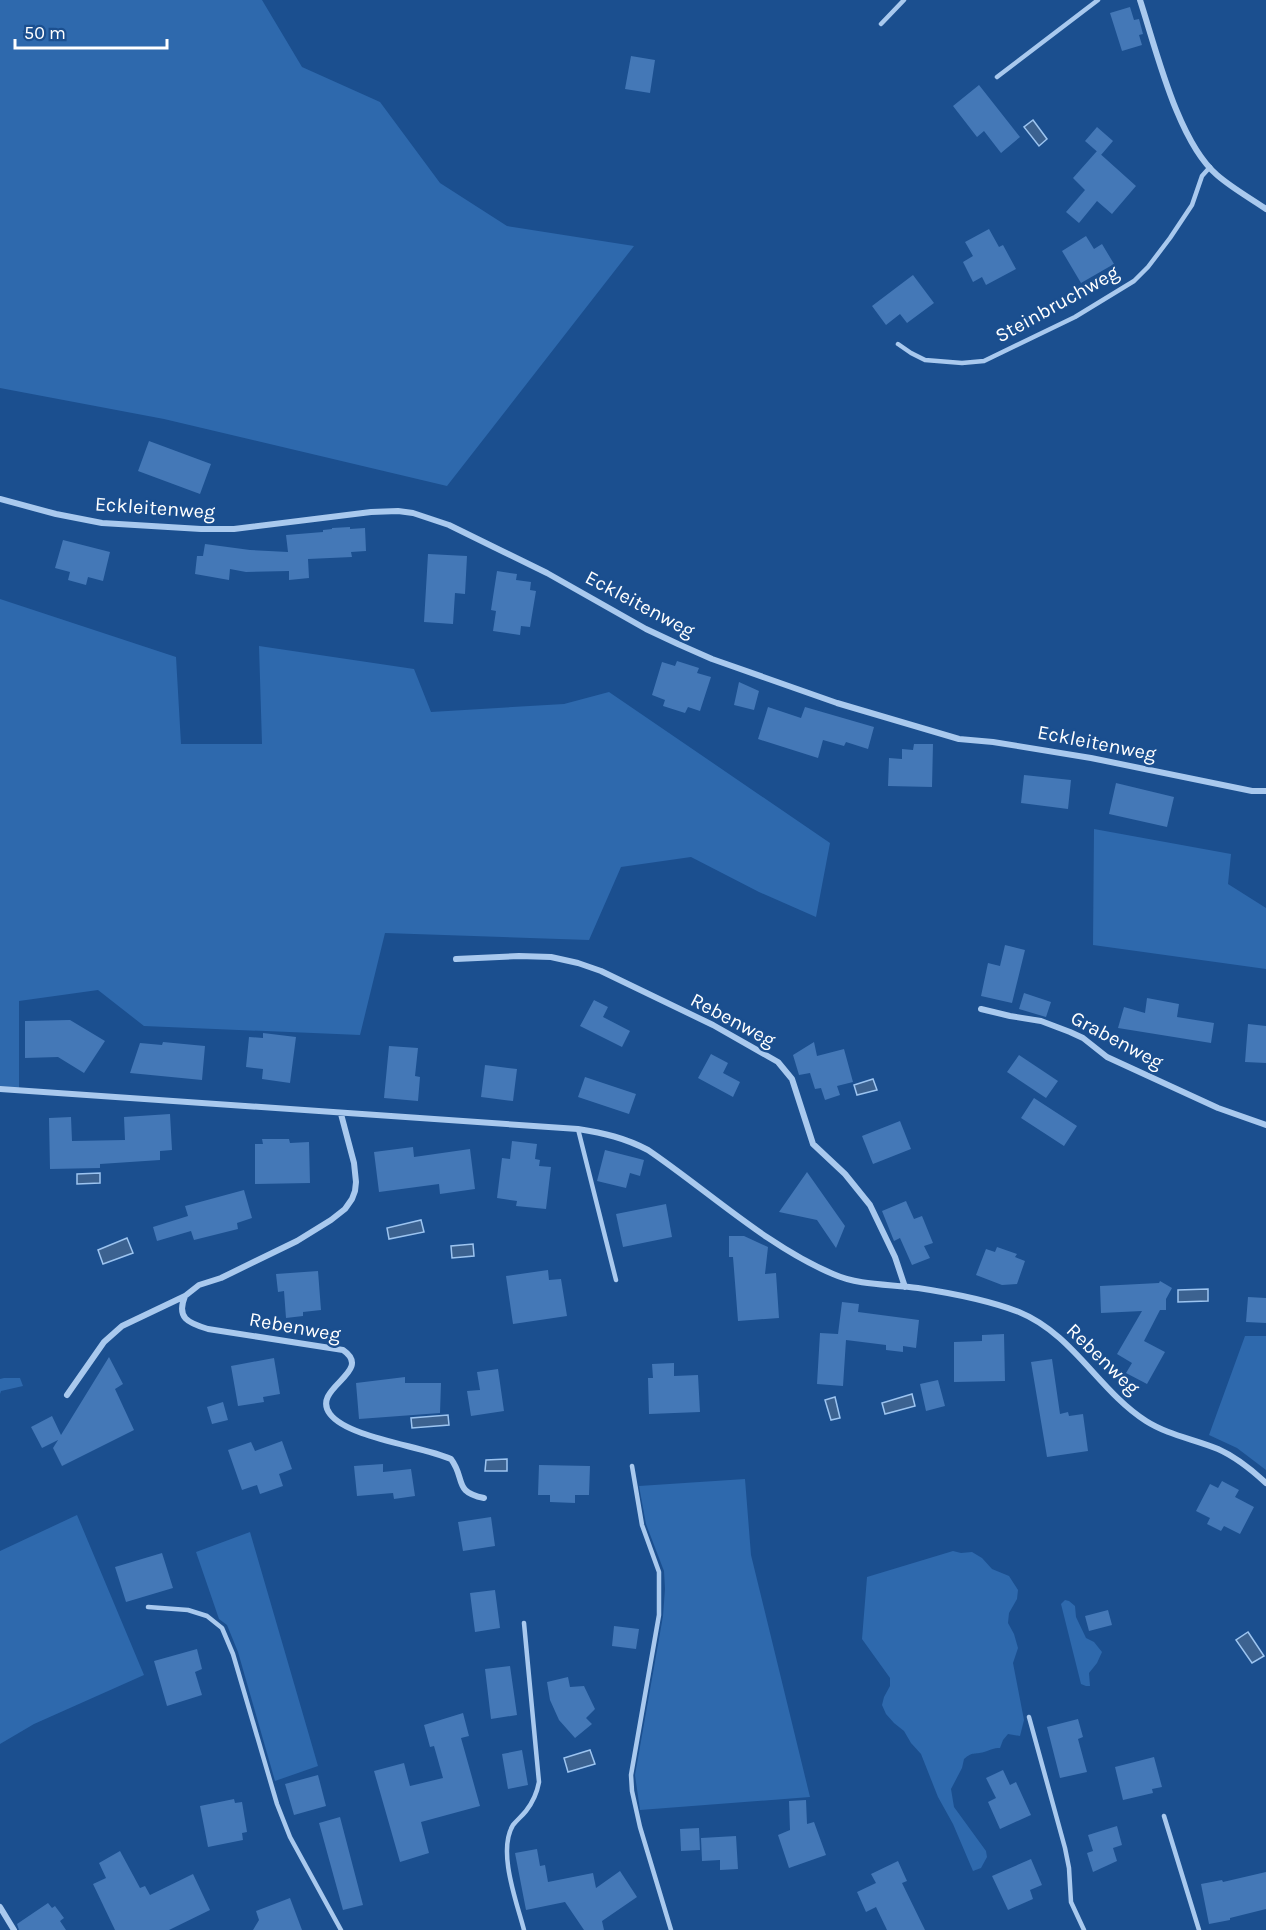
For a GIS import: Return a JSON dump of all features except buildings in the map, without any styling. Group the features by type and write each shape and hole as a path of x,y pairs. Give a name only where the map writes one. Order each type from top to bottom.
{"street":[{"path":"1140,0 1172,100 1194,146 1216,174 1266,209"},
{"name":"Eckleitenweg","path":"0,498 56,514 102,523 201,530 234,529 371,512 398,510 413,513 448,525 484,542 547,573 646,629 712,659 848,706 959,738 1069,754 1252,791 1266,791"},
{"name":"Rebenweg","path":"456,959 551,957 578,963 601,971 713,1025 778,1062 792,1079 813,1144 845,1174 870,1205 895,1257 905,1287"},
{"name":"Grabenweg","path":"981,1009 1041,1021 1070,1032 1083,1038 1107,1057 1218,1108 1266,1125"},
{"name":"Rebenweg","path":"0,1089 578,1129 613,1135 648,1150 766,1235 812,1264 835,1275 856,1282 905,1287 994,1304 1021,1313 1055,1334 1124,1404 1145,1420 1162,1430 1217,1449 1253,1471 1266,1483"},
{"path":"67,1395 104,1342 122,1326 185,1296 199,1285 221,1278 297,1241 345,1209 355,1191 356,1182 354,1163 341,1114"},
{"name":"Rebenweg","path":"185,1296 182,1313 186,1320 194,1325 343,1350 353,1360 346,1375 326,1399 326,1406 334,1419 372,1437 451,1460 456,1466 464,1490 472,1496 484,1498"},
{"path":"0,1907 14,1930"}],"lane":[{"path":"881,24 904,0"},
{"path":"997,77 1098,0"},
{"name":"Steinbruchweg","path":"898,344 911,354 925,360 962,363 984,361 1075,317 1134,281 1148,267 1192,205 1202,176 1210,166"},
{"path":"578,1129 616,1280"},
{"path":"632,1466 642,1525 659,1572 660,1589 659,1615 631,1775 632,1791 640,1827 671,1930"},
{"path":"148,1607 188,1610 207,1616 222,1628 233,1654 277,1804 290,1837 341,1930"},
{"path":"524,1623 539,1782 536,1795 513,1826 509,1836 507,1855 510,1878 524,1930"},
{"path":"1029,1717 1065,1848 1071,1902 1084,1930"},
{"path":"1164,1816 1199,1930"}],"shaded area":[{"path":"0,0 262,0 302,67 380,102 440,183 507,226 634,246 447,486 164,419 0,388"},
{"path":"1033,120 1047,139 1039,146 1024,127"},
{"path":"0,599 176,657 181,744 262,744 259,646 414,669 431,712 564,704 609,692 830,843 816,917 759,892 691,857 621,867 589,940 385,933 360,1035 144,1026 98,990 19,1001 19,1091 0,1087"},
{"path":"1094,829 1231,854 1228,884 1266,908 1266,969 1093,945"},
{"path":"873,1079 877,1090 857,1095 854,1085"},
{"path":"100,1173 100,1183 77,1184 77,1174"},
{"path":"421,1220 424,1232 389,1239 387,1228"},
{"path":"127,1238 133,1253 103,1264 98,1250"},
{"path":"473,1244 474,1256 452,1258 451,1246"},
{"path":"1208,1289 1208,1301 1178,1302 1178,1290"},
{"path":"1245,1336 1266,1336 1266,1470 1237,1448 1209,1435"},
{"path":"20,1378 23,1386 1,1391 0,1394 0,1379"},
{"path":"912,1394 915,1406 885,1414 882,1403"},
{"path":"835,1397 840,1418 831,1420 825,1400"},
{"path":"448,1415 449,1425 412,1428 411,1418"},
{"path":"507,1459 507,1471 485,1471 486,1460"},
{"path":"745,1479 751,1555 810,1797 640,1810 635,1775 663,1616 665,1589 664,1571 646,1524 639,1486"},
{"path":"77,1515 144,1675 34,1724 0,1744 0,1551"},
{"path":"250,1532 318,1766 275,1781 238,1652 227,1625 219,1619 196,1552"},
{"path":"953,1551 972,1552 982,1558 992,1569 1009,1576 1018,1590 1017,1599 1009,1613 1008,1623 1018,1648 1013,1663 1024,1720 1020,1736 1008,1734 1000,1748 972,1754 964,1759 951,1789 954,1807 986,1851 987,1857 981,1868 973,1871 953,1824 938,1797 921,1754 904,1731 886,1714 882,1705 890,1686 890,1678 862,1639 867,1577"},
{"path":"1065,1600 1075,1606 1076,1617 1086,1638 1094,1642 1102,1652 1089,1673 1090,1686 1081,1684 1061,1604"},
{"path":"1248,1632 1264,1656 1252,1663 1236,1640"},
{"path":"590,1750 595,1764 568,1772 564,1758"}]}
